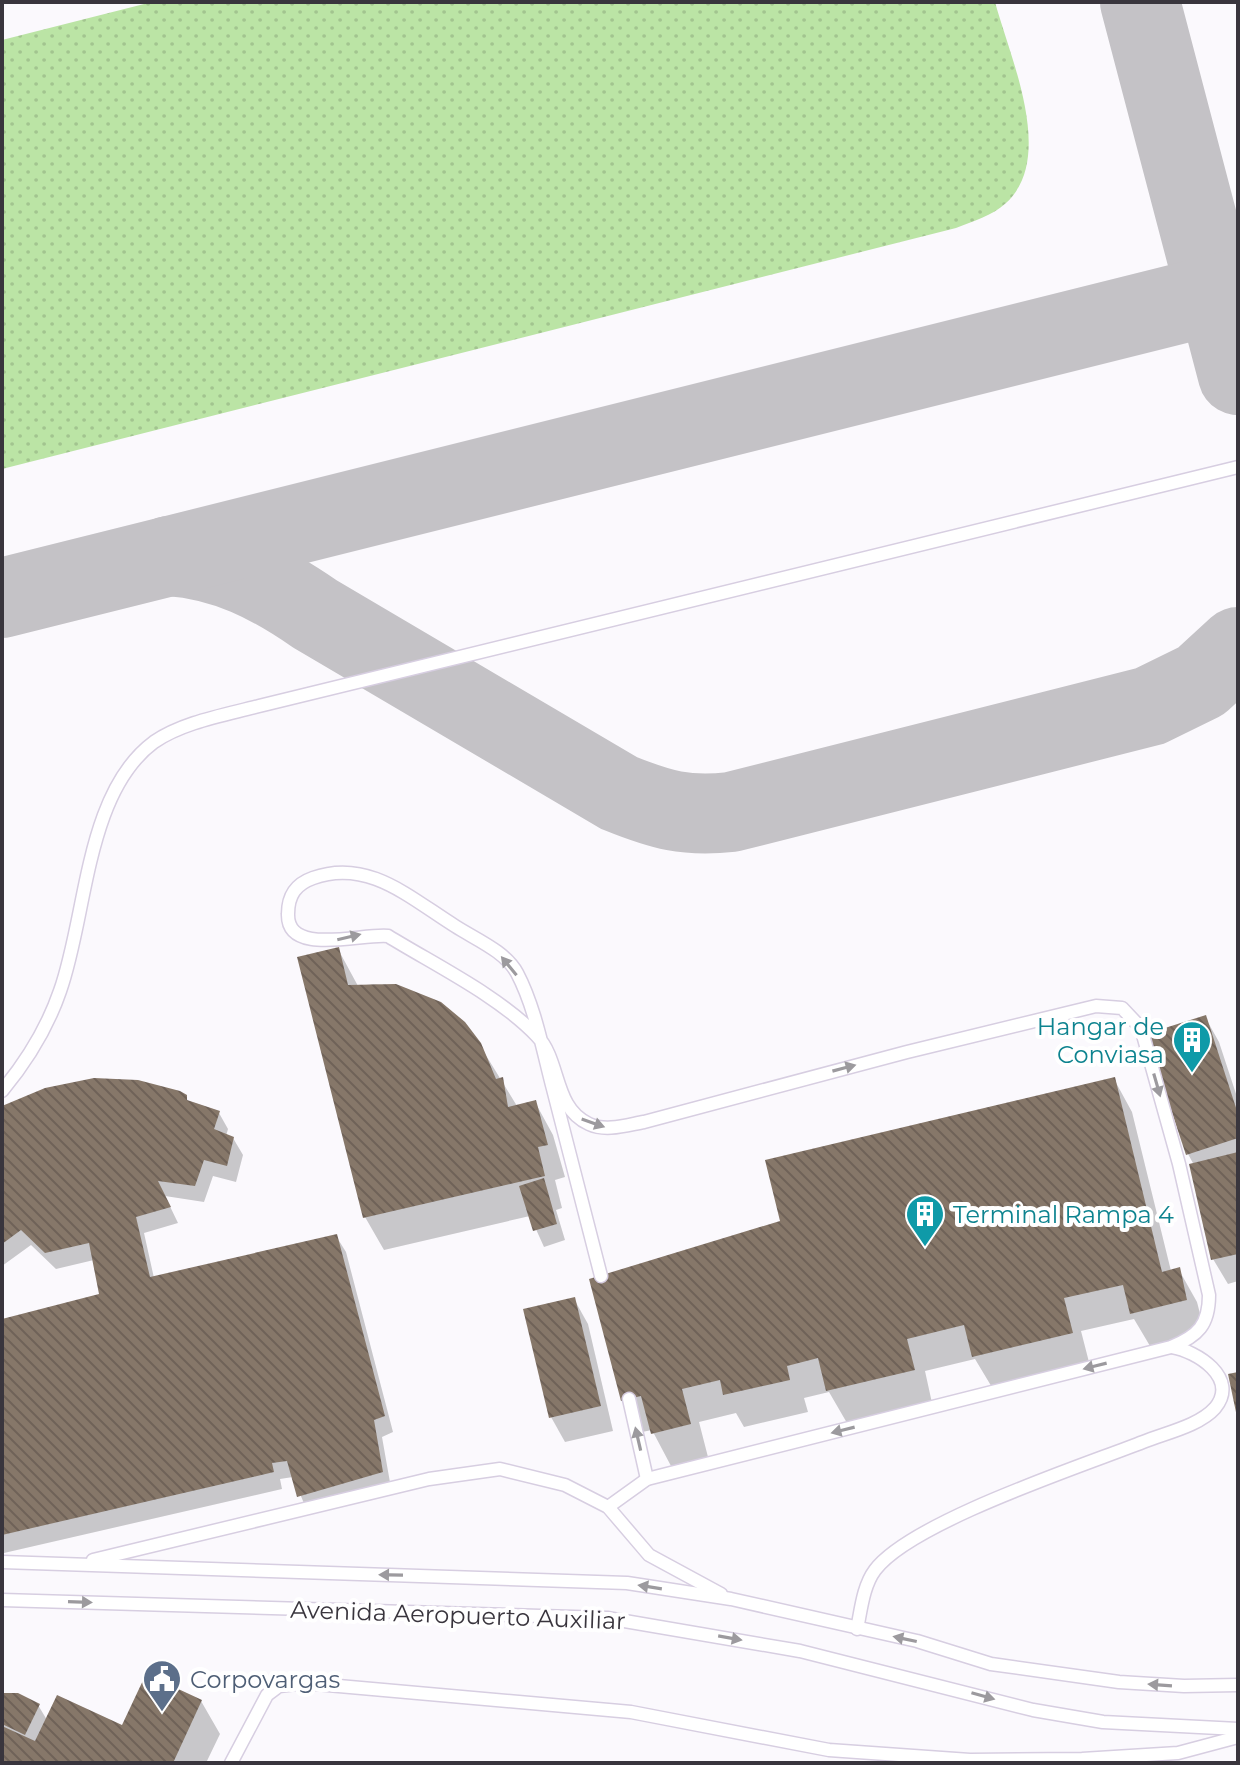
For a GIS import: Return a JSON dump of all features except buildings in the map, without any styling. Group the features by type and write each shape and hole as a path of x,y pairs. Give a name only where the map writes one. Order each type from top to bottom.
{"lane":[{"path":"2,1091 37,1039 61,991 97,837 114,797 139,757 155,742 175,731 259,706 1238,467"},
{"path":"601,1276 539,1037 506,1010 388,936 367,934 335,940 310,940 288,920 292,892 302,882 342,870 380,879 507,960 517,973 539,1037 570,1109 590,1125 610,1128 1096,1006 1122,1008 1141,1028 1179,1164 1209,1295 1209,1313 1204,1327 1192,1338 1171,1347 647,1479 628,1497 608,1507"},
{"path":"857,1629 872,1574 884,1559 920,1535 1033,1485 1199,1419 1215,1407 1222,1395 1219,1375 1209,1361 1189,1350 1171,1347"},
{"path":"629,1399 647,1479"},
{"path":"76,1564 327,1502 469,1472 500,1469 532,1474 565,1485 608,1507 649,1555 731,1599"},
{"name":"Avenida Aeropuerto Auxiliar","path":"2,1562 627,1583 731,1599 917,1641 991,1664 1184,1686 1238,1685"},
{"name":"Avenida Aeropuerto Auxiliar","path":"2,1600 607,1618 800,1651 1033,1710 1103,1722 1238,1729"},
{"path":"231,1763 267,1695 279,1686 305,1683 631,1712 829,1750 970,1760 1082,1759 1178,1753 1238,1737"}],"green space":[{"path":"152,2 995,2 1025,106 1027,160 1020,183 1001,208 956,228 2,469 2,40"}],"taxiway":[{"path":"1140,2 1238,375"},
{"path":"2,598 1238,289"},
{"path":"169,556 210,562 264,583 619,793 661,808 687,813 731,812 1150,706 1201,681 1238,647"}],"place":[{"name":"Hangar de Conviasa","path":"1192,1074"},
{"name":"Terminal Rampa 4","path":"925,1248"},
{"name":"Corpovargas","path":"162,1713"}]}
